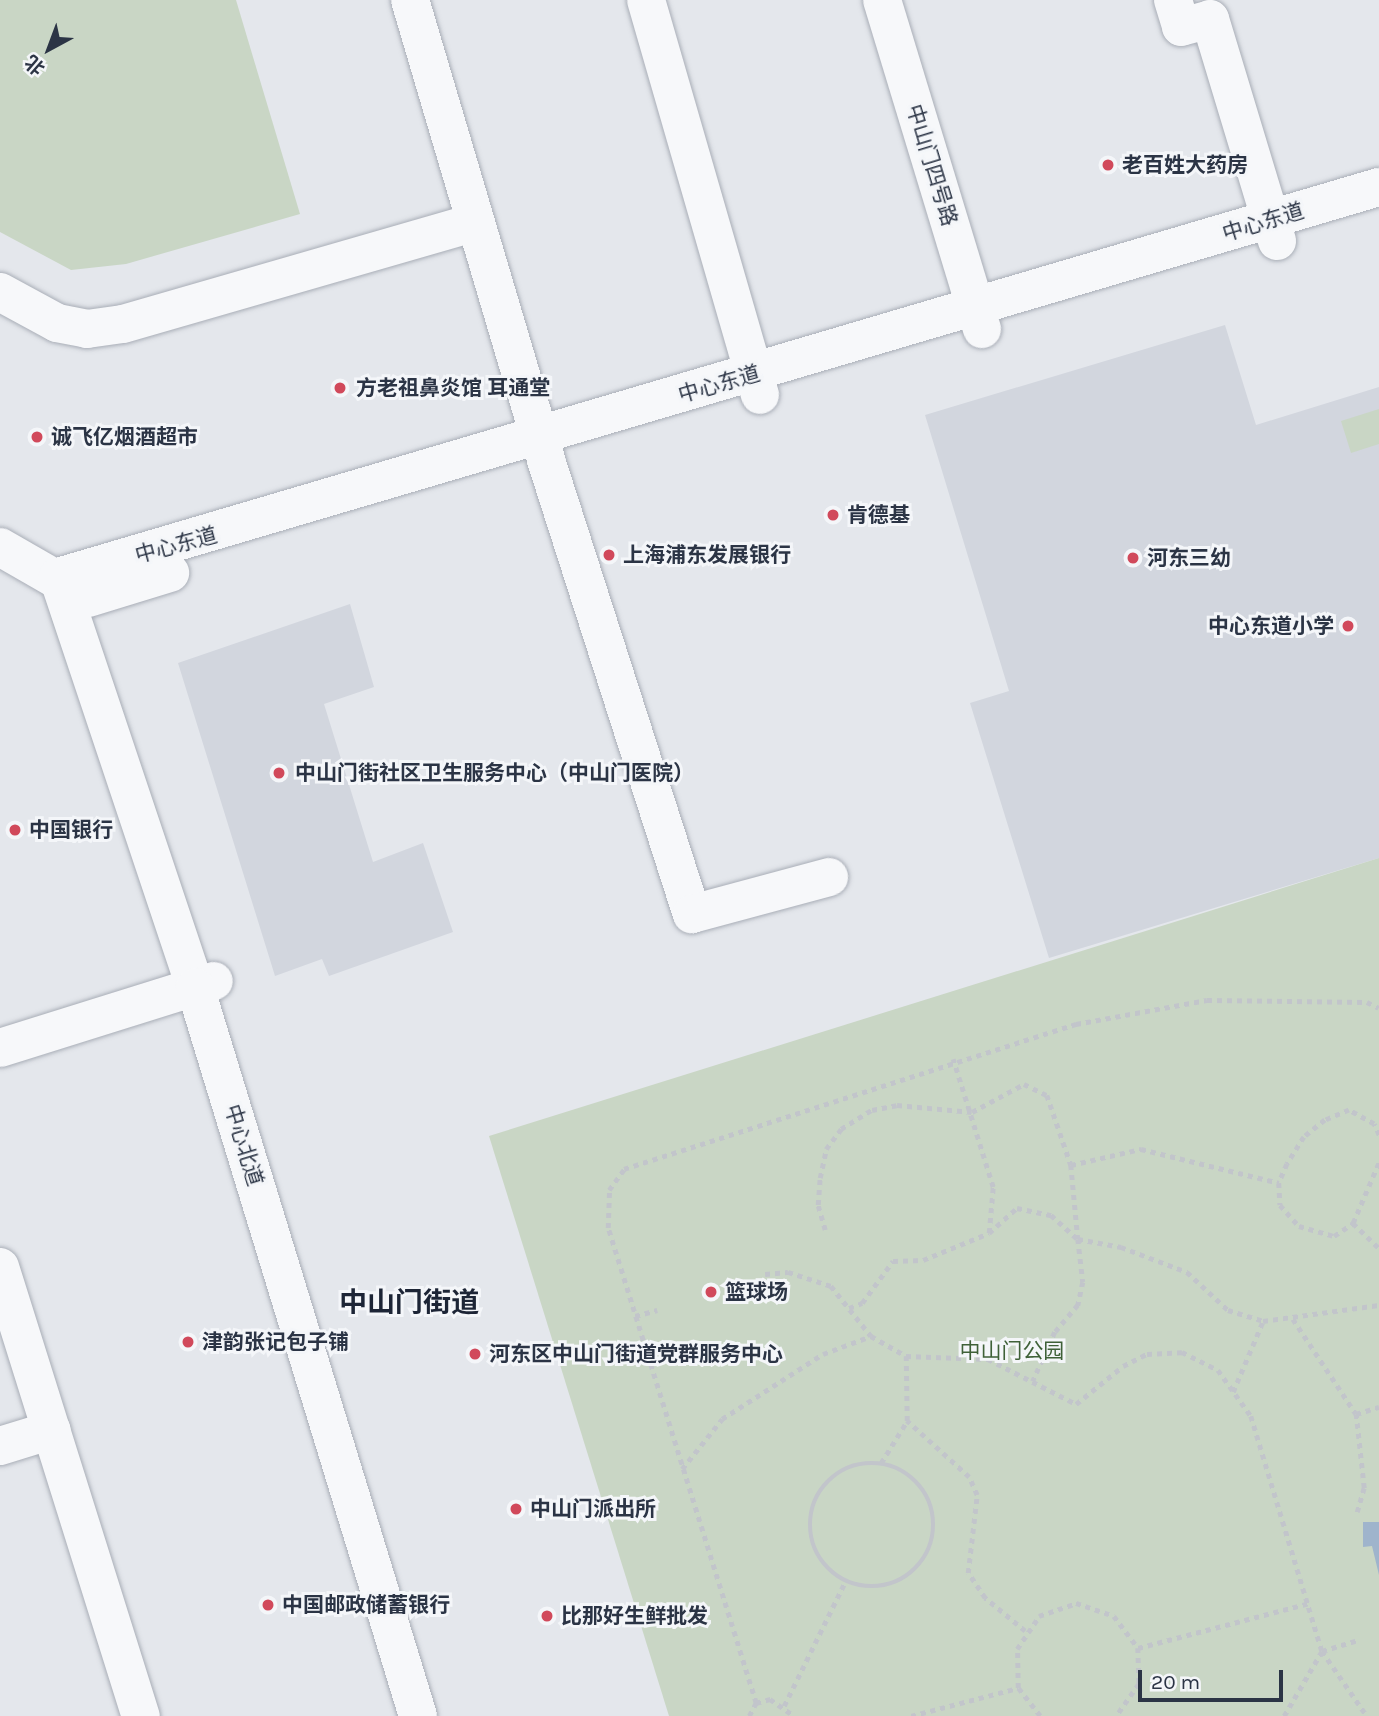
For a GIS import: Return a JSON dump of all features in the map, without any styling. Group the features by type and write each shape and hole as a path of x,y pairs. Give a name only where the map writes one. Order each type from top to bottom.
{"street":[{"path":"410,0 542,448 692,914 829,877"},
{"path":"646,0 757,385"},
{"name":"中山门四号路","path":"882,0 989,314"},
{"name":"中山门四号路","path":"905,0 989,314"},
{"path":"1173,0 1181,27 1210,19 1273,230"},
{"name":"中心东道","path":"1273,230 1379,187"},
{"name":"中心东道","path":"73,588 1273,230 1379,208"},
{"path":"0,292 57,323 87,329 123,324 474,223"},
{"path":"0,547 73,588"},
{"name":"中心北道","path":"73,588 205,984 440,1716"},
{"path":"0,1048 205,984"},
{"name":"中心北道","path":"205,984 418,1716"},
{"path":"0,1267 12,1347 52,1430 141,1716"},
{"path":"0,1446 52,1430"}],"path":[{"path":"756,1703 635,1316 606,1206 624,1169 953,1059 1076,1024 1207,1000 1367,1002 1379,1009"},
{"path":"953,1059 972,1112 993,1187 989,1233"},
{"path":"825,1230 818,1205 826,1149 841,1129 872,1110 897,1105 972,1112 1024,1084 1047,1095 1071,1165 1083,1282 1078,1305 1055,1332 1033,1381"},
{"path":"1379,1135 1374,1124 1349,1110 1325,1120 1304,1137 1279,1183 1280,1205 1315,1235 1334,1236 1353,1223 1379,1162"},
{"path":"1071,1165 1141,1149 1279,1183"},
{"path":"849,1308 862,1303 893,1261 923,1260 989,1233 1017,1208 1051,1215 1078,1239 1121,1247 1187,1272 1228,1310 1263,1321 1379,1306"},
{"path":"1353,1223 1379,1248"},
{"path":"765,1274 788,1272 831,1286 872,1336 906,1356 988,1359 1076,1404 1123,1366 1170,1350 1218,1370 1251,1416 1270,1463 1322,1651 1367,1716"},
{"path":"635,1316 657,1311"},
{"path":"1292,1318 1356,1414 1364,1488 1357,1512"},
{"path":"1233,1393 1263,1321"},
{"path":"682,1469 722,1419 757,1394 822,1354 872,1336"},
{"path":"881,1463 907,1421 906,1356"},
{"path":"1356,1414 1379,1407"},
{"path":"907,1421 969,1476 977,1495 968,1573 985,1598 1026,1631"},
{"path":"881,1463 916,1480 928,1496 934,1515 928,1553 902,1580 884,1587 845,1582 817,1555 809,1517 827,1482 842,1470 881,1463"},
{"path":"784,1706 845,1582"},
{"path":"1040,1716 1018,1688 1017,1649 1026,1631 1039,1616 1076,1603 1114,1616 1138,1648 1139,1684 1117,1716"},
{"path":"1138,1648 1310,1603"},
{"path":"1284,1716 1322,1651 1359,1640"},
{"path":"911,1716 1018,1688"},
{"path":"749,1716 756,1703 770,1699 784,1706 794,1716"}],"shaded area":[{"name":"河东三幼","path":"1225,325 1256,425 1379,387 1379,858 1049,958 970,703 1009,691 925,415"},
{"name":"中山门街社区卫生服务中心（中山门医院）","path":"350,604 374,687 324,704 373,862 423,843 453,932 329,976 322,959 275,976 178,663"}],"green space":[{"path":"0,0 236,0 300,214 126,264 71,270 0,232"},
{"path":"1379,409 1379,444 1351,453 1341,421"},
{"name":"中山门公园","path":"1379,858 1379,1716 669,1716 489,1136"}],"water":[{"path":"1363,1522 1379,1522 1379,1575 1372,1546 1363,1547"}],"place":[{"name":"老百姓大药房","path":"1108,165"},
{"name":"方老祖鼻炎馆 耳通堂","path":"340,388"},
{"name":"诚飞亿烟酒超市","path":"37,437"},
{"name":"肯德基","path":"833,515"},
{"name":"上海浦东发展银行","path":"609,555"},
{"name":"河东三幼","path":"1133,558"},
{"name":"中心东道小学","path":"1348,626"},
{"name":"中山门街社区卫生服务中心（中山门医院）","path":"279,773"},
{"name":"中国银行","path":"15,830"},
{"name":"篮球场","path":"711,1292"},
{"name":"津韵张记包子铺","path":"188,1342"},
{"name":"河东区中山门街道党群服务中心","path":"475,1354"},
{"name":"中山门派出所","path":"516,1509"},
{"name":"中国邮政储蓄银行","path":"268,1605"},
{"name":"比那好生鲜批发","path":"547,1616"}],"district":[{"name":"中山门街道","path":"409,1303"}]}
